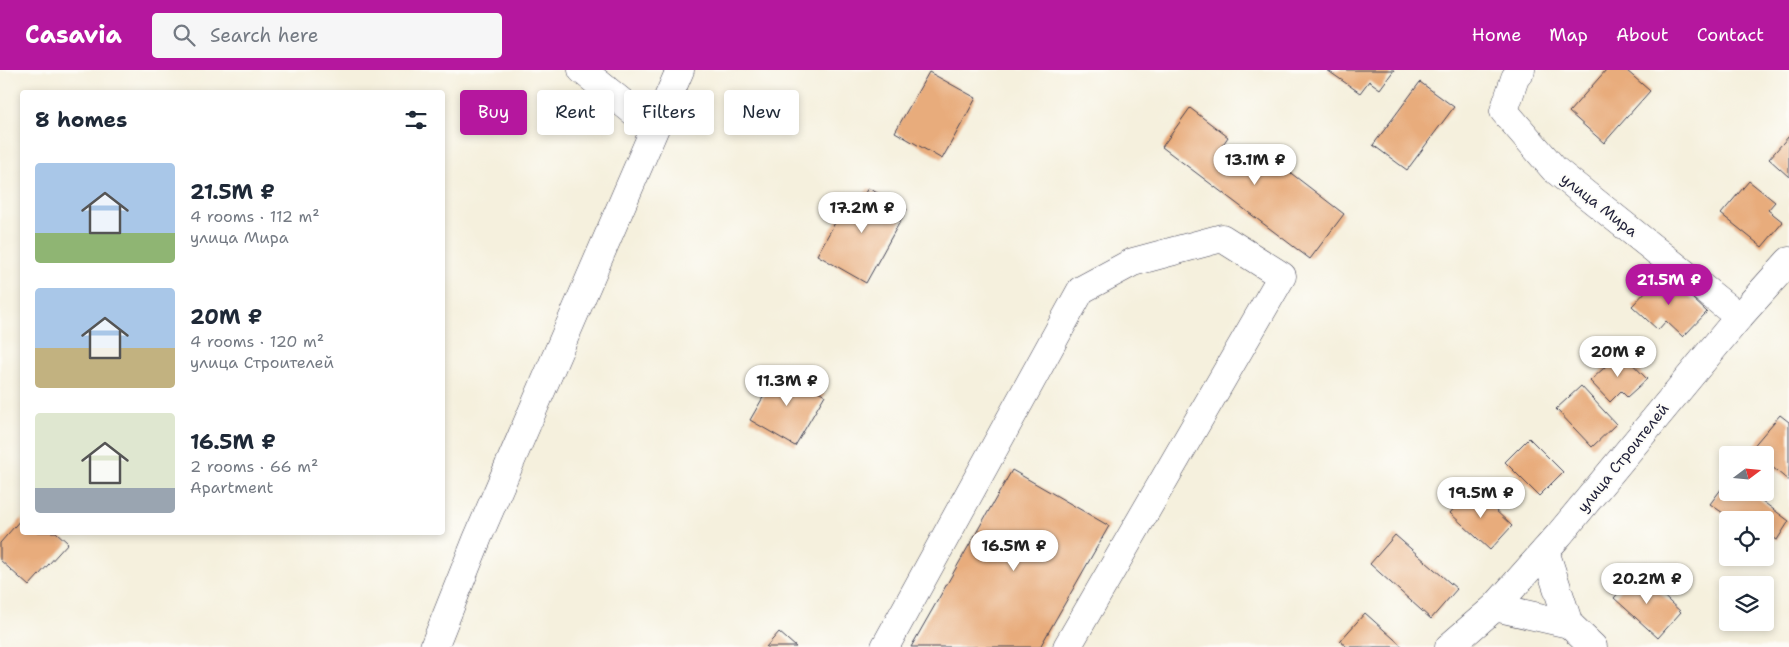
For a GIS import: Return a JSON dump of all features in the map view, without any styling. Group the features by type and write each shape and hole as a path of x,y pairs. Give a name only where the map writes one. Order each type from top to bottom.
{"street":[{"path":"582,70 624,104"},
{"path":"671,90 680,70"},
{"name":"улица Мира","path":"1521,70 1515,78 1504,111 1554,169 1740,316"},
{"path":"434,647 478,537 651,135"},
{"path":"885,647 1081,290 1133,262 1222,238 1282,276 1067,647"},
{"name":"улица Строителей","path":"1449,647 1495,607 1545,551 1740,316 1789,260"},
{"path":"1545,551 1569,624 1593,647"},
{"path":"1495,607 1569,624"}],"building":[{"path":"1327,70 1394,70 1380,89 1369,81 1360,93"},
{"path":"1606,70 1626,70 1650,91 1604,143 1569,112"},
{"path":"929,72 976,98 942,159 895,132"},
{"path":"1420,82 1454,107 1407,170 1373,145"},
{"path":"1190,108 1228,137 1222,146 1258,173 1270,157 1344,214 1310,259 1162,147"},
{"path":"1789,136 1789,177 1769,159"},
{"path":"1749,181 1775,202 1768,210 1783,222 1762,247 1721,214"},
{"path":"868,188 907,209 866,283 817,255 850,196 860,201"},
{"path":"1664,272 1707,312 1683,337 1666,321 1658,330 1632,306"},
{"path":"1621,352 1647,379 1627,397 1621,391 1610,402 1590,381"},
{"path":"780,368 825,395 795,446 750,420"},
{"path":"1581,386 1616,424 1592,447 1556,409"},
{"path":"1780,415 1789,422 1789,481 1774,468 1774,446 1754,446"},
{"path":"1529,438 1563,472 1539,496 1505,462"},
{"path":"1012,470 1109,526 1040,647 911,647"},
{"path":"1472,488 1512,526 1490,550 1450,513"},
{"path":"1719,492 1719,501 1762,501 1789,521 1777,540 1774,538 1774,511 1720,511 1710,504"},
{"path":"20,520 20,535 59,535 68,543 29,586 0,560 0,543"},
{"path":"1395,535 1457,589 1431,619 1370,564"},
{"path":"1637,572 1681,612 1658,638 1614,598"},
{"path":"1365,613 1403,647 1347,647 1340,641"},
{"path":"779,632 796,647 766,647"}]}
